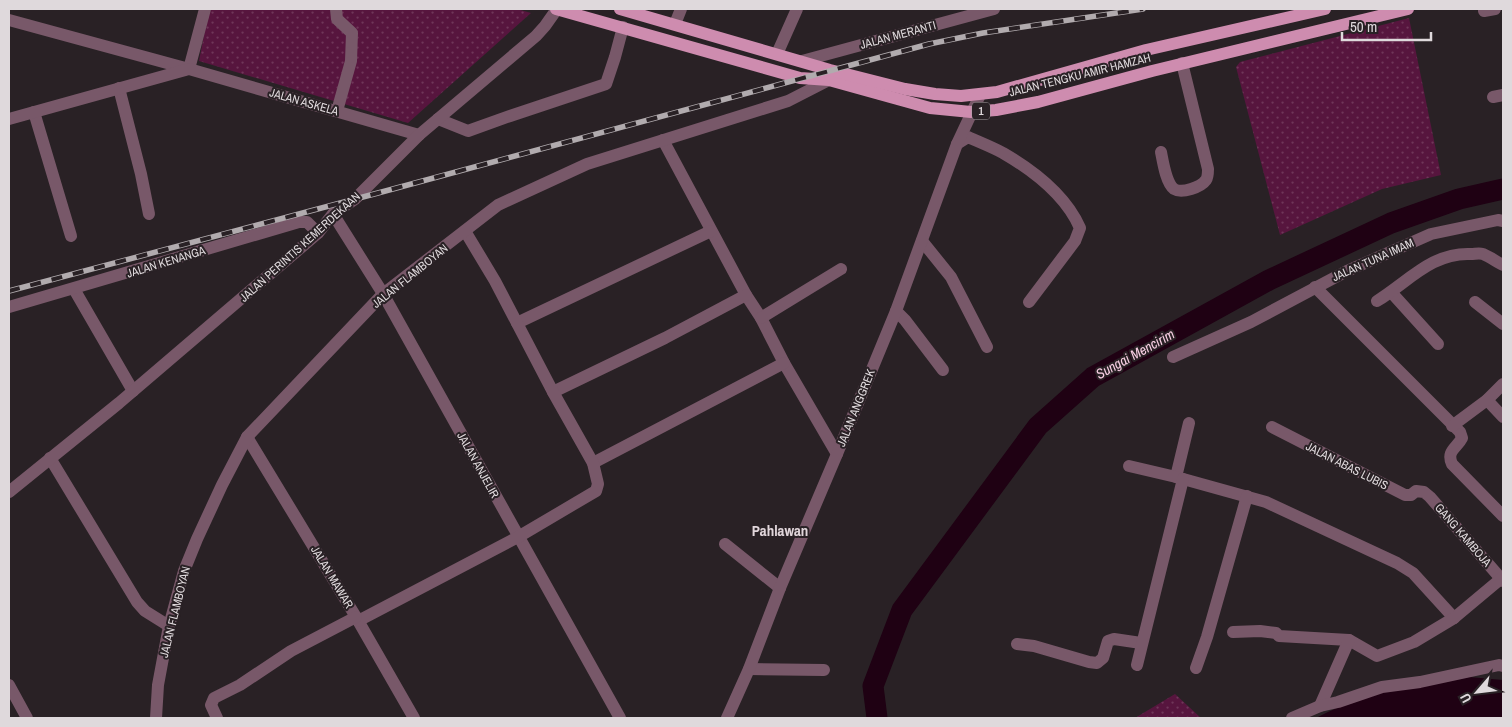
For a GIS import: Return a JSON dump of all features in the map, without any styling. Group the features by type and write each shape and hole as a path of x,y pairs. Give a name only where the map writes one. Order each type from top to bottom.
{"main road":[{"name":"JALAN TENGKU AMIR HAMZAH","path":"556,9 800,78 829,80 930,108 971,112 996,110 1038,102 1182,63 1408,9"},
{"name":"JALAN TENGKU AMIR HAMZAH","path":"620,9 830,70 905,89 961,96 980,95 1026,85 1146,50 1326,9"}],"street":[{"path":"9,119 188,69 205,9"},
{"path":"336,9 337,19 352,32 351,61 337,111"},
{"name":"JALAN PERINTIS KEMERDEKAAN","path":"9,492 133,391 318,233 333,214 355,199 419,135 536,36 556,9"},
{"path":"675,24 681,9"},
{"path":"776,54 797,9"},
{"name":"JALAN MERANTI","path":"802,61 994,9"},
{"name":"JALAN ASKELA","path":"9,20 419,135"},
{"path":"438,119 468,132 606,84 623,27"},
{"path":"1161,152 1169,183 1174,189 1180,191 1187,190 1202,185 1206,181 1208,169 1182,63"},
{"name":"JALAN FLAMBOYAN","path":"156,718 158,685 169,626 184,571 222,485 247,436 383,294 498,204 587,164 788,101 829,80"},
{"path":"119,88 149,214"},
{"name":"JALAN ANGGREK","path":"727,718 749,669 780,588 896,311 957,144 980,95"},
{"path":"34,112 71,236"},
{"path":"957,144 968,137 1003,152 1036,174 1065,203 1078,223 1080,228 1076,241 1029,302"},
{"path":"663,140 746,296 761,318 837,454"},
{"name":"JALAN ANJELIR","path":"333,214 383,294 620,718"},
{"name":"JALAN TUNA IMAM","path":"1173,357 1251,322 1347,271 1431,234 1498,220 1503,221"},
{"name":"JALAN KENANGA","path":"9,307 299,222 307,222 318,233"},
{"path":"217,718 211,705 214,698 240,685 291,651 518,537 596,491 598,484 593,463 553,392 495,281 465,230"},
{"path":"517,323 711,230"},
{"path":"922,241 951,277 987,347"},
{"path":"1377,301 1431,262 1446,256 1462,253 1482,254 1503,265"},
{"path":"761,318 841,269"},
{"path":"1315,287 1460,432 1461,442 1450,454 1452,464 1503,516"},
{"path":"74,289 133,391"},
{"path":"1391,292 1438,344"},
{"path":"553,392 746,296"},
{"path":"1475,302 1503,324"},
{"path":"896,311 906,320 943,370"},
{"path":"593,463 784,362"},
{"path":"1452,426 1486,400 1503,384"},
{"path":"1486,400 1503,417"},
{"path":"1136,665 1180,478 1189,423"},
{"name":"JALAN ABAS LUBIS","path":"1272,427 1405,494 1411,495 1416,491 1424,492"},
{"name":"JALAN MAWAR","path":"247,436 414,718"},
{"path":"50,458 137,602 145,611 169,626"},
{"path":"1129,466 1266,502 1397,562 1413,573 1454,618"},
{"name":"GANG KAMBOJA","path":"1424,492 1503,579"},
{"path":"1196,668 1210,628 1247,496"},
{"path":"725,544 780,588"},
{"path":"1233,632 1260,631 1276,633 1279,636 1349,640 1378,656 1414,642 1454,618 1503,579"},
{"path":"1017,644 1034,646 1097,663 1103,658 1108,641 1114,639 1141,643"},
{"path":"1320,706 1349,640"},
{"path":"1292,718 1320,706 1382,687 1420,682 1503,666"},
{"path":"749,669 824,670"},
{"path":"9,685 27,718"}],"shaded area":[{"path":"209,9 517,9 531,13 408,123 199,61"},
{"path":"1409,18 1441,175 1382,189 1280,235 1236,67 1240,62"},
{"path":"1469,677 1503,680 1503,718 1316,718 1352,702 1389,690 1415,684"},
{"path":"1175,694 1201,718 1135,718"}],"waterway":[{"name":"Sungai Mencirim","path":"877,718 873,686 902,610 1038,426 1093,377 1269,280 1391,223 1459,199 1503,189"}],"railway":[{"path":"9,291 929,44 983,33 1143,9"}],"district":[{"name":"Pahlawan","path":"780,530"}]}
